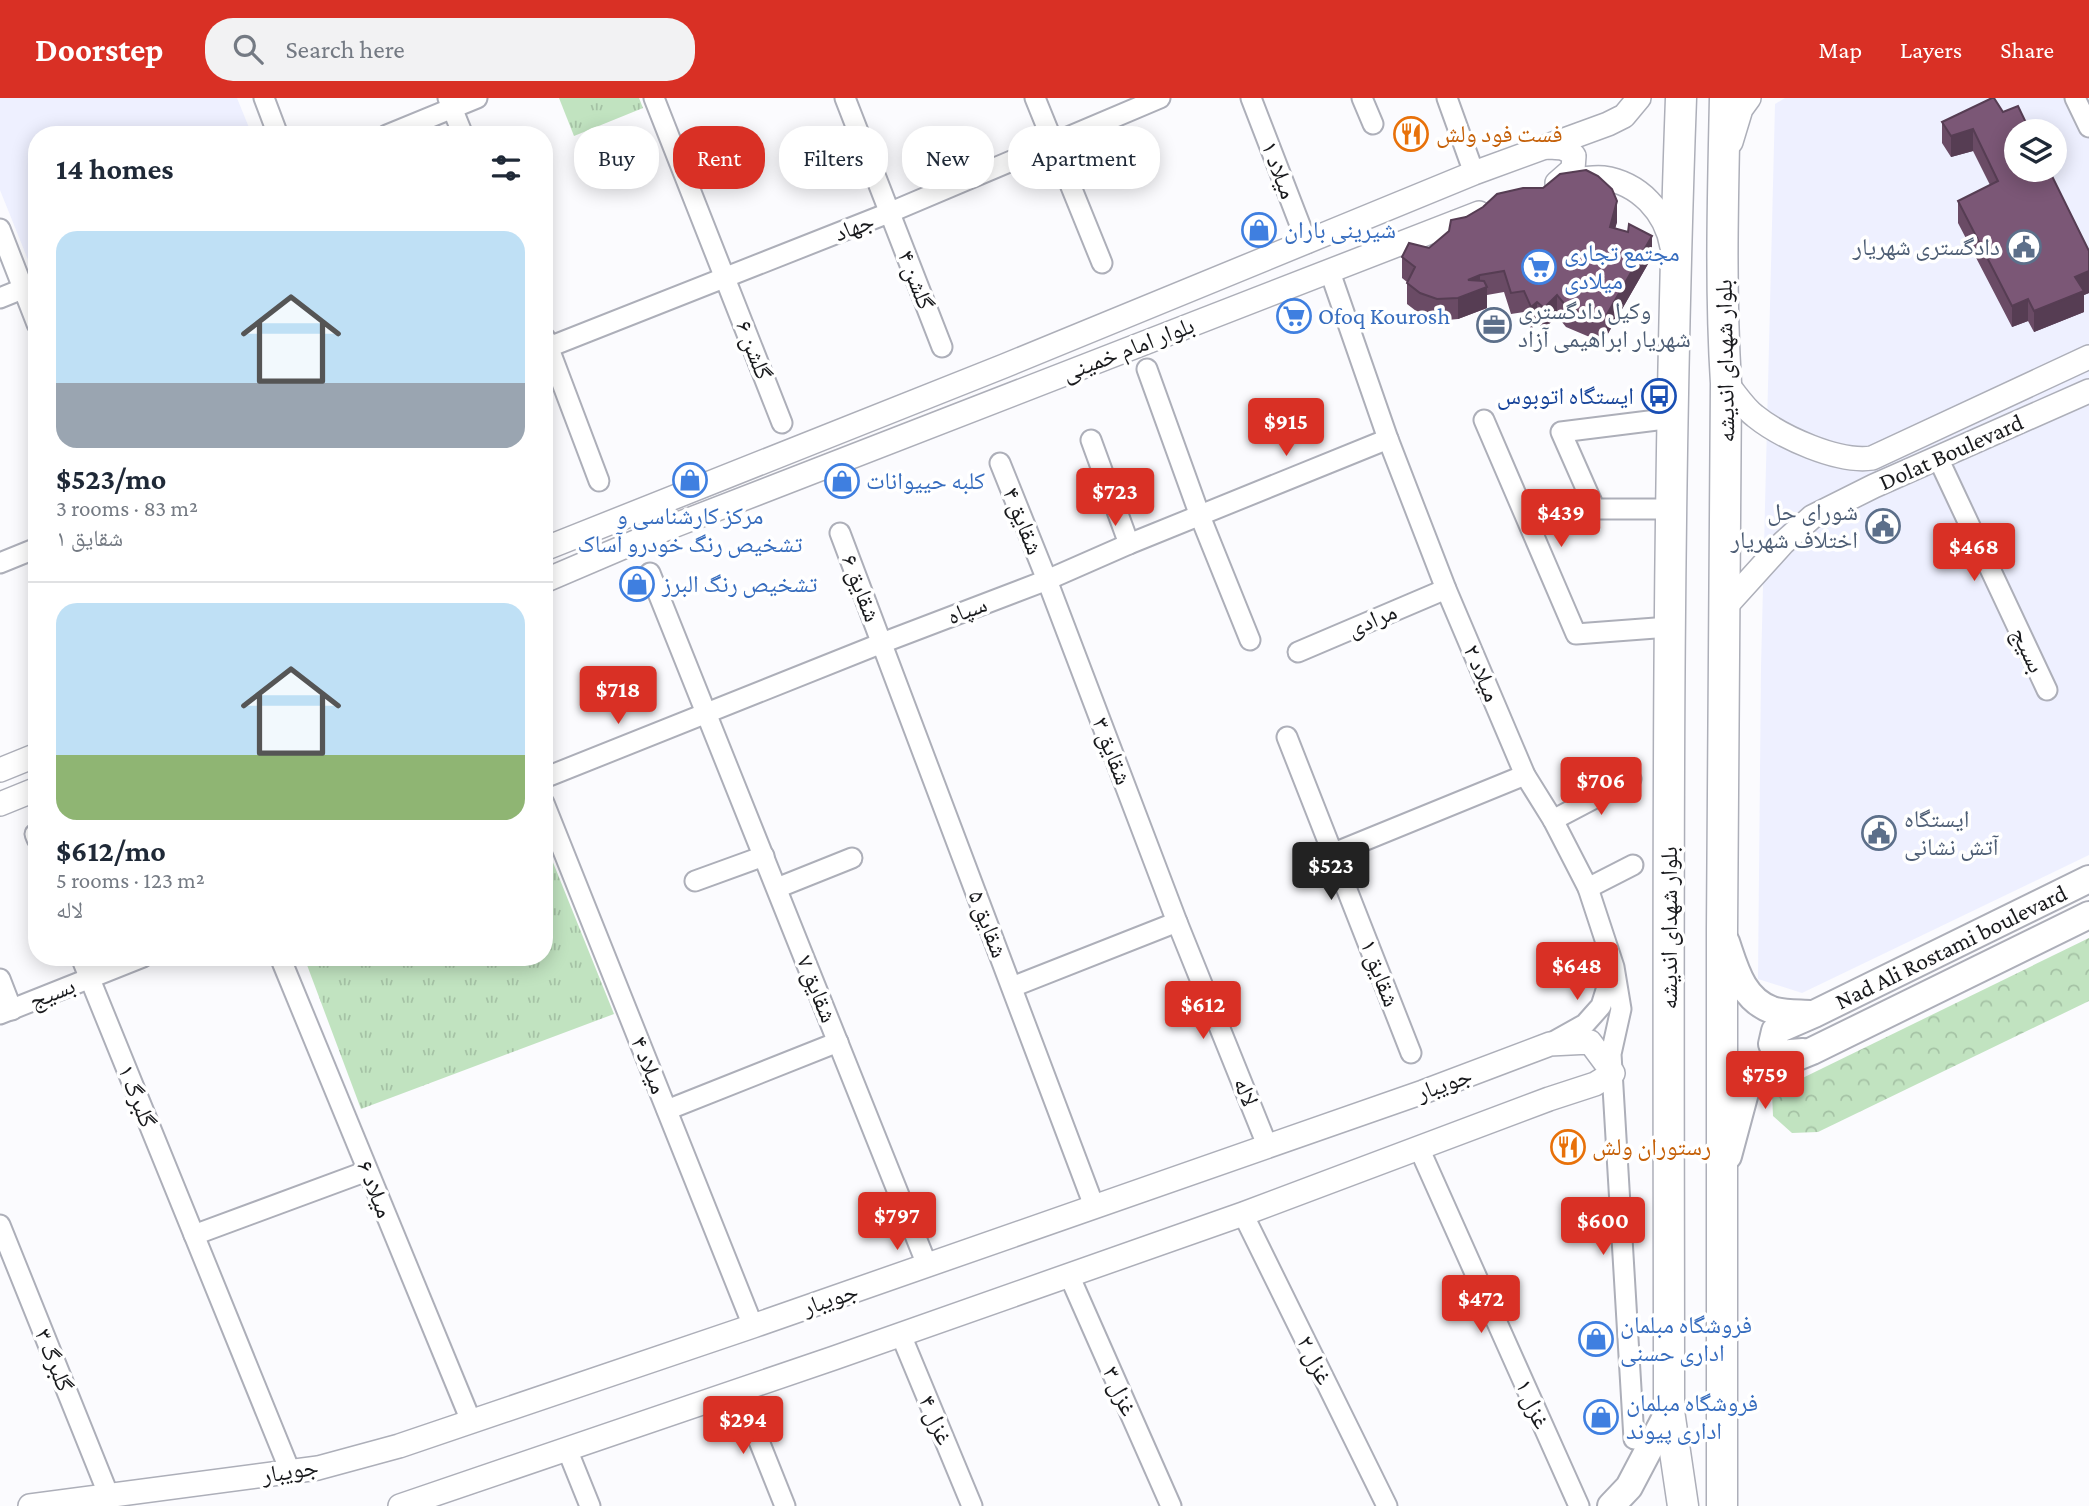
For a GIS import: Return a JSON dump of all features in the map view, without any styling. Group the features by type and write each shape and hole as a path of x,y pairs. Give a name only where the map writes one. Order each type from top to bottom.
{"main road":[{"name":"بلوار شهدای اندیشه","path":"1681,98 1675,264 1669,627 1669,1411 1683,1506"},
{"name":"بلوار شهدای اندیشه","path":"1721,1506 1722,930 1726,606 1726,383 1723,332 1725,98"},
{"name":"Nad Ali Rostami boulevard","path":"1812,1051 1777,1054 1772,1044 1775,1031 2089,880"},
{"name":"Nad Ali Rostami boulevard","path":"1723,1174 1746,1089 1763,1071 1812,1051 2089,915"},
{"path":"1722,930 1740,982 1754,999 1772,1010 1814,1014"},
{"path":"1611,1506 1629,1487 1669,1411"}],"street":[{"path":"264,98 275,126"},
{"path":"405,126 451,103 477,98"},
{"name":"گلشن ۶","path":"654,98 782,423"},
{"name":"گلشن ۴","path":"845,98 942,347"},
{"path":"1035,98 1047,126"},
{"name":"جهاد","path":"1093,126 1160,98"},
{"name":"میلاد ۱","path":"1251,98 1307,243"},
{"path":"1362,98 1373,124"},
{"path":"1447,98 1474,173"},
{"name":"بلوار امام خمینی","path":"553,545 1004,366 1474,173 1608,124 1624,116 1639,98"},
{"path":"1723,169 1741,109 1749,98"},
{"path":"2075,98 2089,128"},
{"path":"451,103 460,126"},
{"path":"1542,147 1563,148 1574,156 1573,169 1557,183"},
{"name":"جهاد","path":"553,341 891,212 1008,162"},
{"path":"1531,193 1557,183 1590,178 1606,178 1639,191 1659,213 1670,235 1675,264"},
{"path":"1072,189 1102,264"},
{"name":"بلوار امام خمینی","path":"553,577 668,527 1494,208"},
{"path":"0,229 28,282"},
{"name":"میلاد ۲","path":"1330,272 1388,439 1446,589 1525,775 1553,820 1588,888 1614,967 1621,1009 1611,1054 1634,1438"},
{"path":"0,298 28,287"},
{"name":"Dolat Boulevard","path":"1726,383 1752,415 1779,432 1841,457 1859,460 1872,458 2089,357"},
{"path":"553,362 600,481"},
{"path":"1147,369 1200,516 1250,640"},
{"name":"Dolat Boulevard","path":"1726,606 1783,543 1812,517 1846,498 2089,391"},
{"path":"1671,509 1595,509 1561,432 1673,418"},
{"path":"1485,420 1576,634 1669,627"},
{"name":"سپاه","path":"553,774 1047,580 1388,439"},
{"path":"1091,440 1129,544"},
{"name":"بسیج","path":"1938,458 2047,690"},
{"name":"شقایق ۴","path":"1000,463 1047,580"},
{"name":"شقایق ۶","path":"840,533 882,643"},
{"path":"0,564 28,552"},
{"name":"شقایق ۷","path":"650,573 927,1265"},
{"name":"شقایق ۳","path":"1047,580 1177,922"},
{"name":"مرادی","path":"1298,652 1446,589"},
{"name":"شقایق ۵","path":"882,643 1094,1206"},
{"name":"شقایق ۱","path":"1287,737 1411,1053"},
{"path":"0,770 28,759"},
{"path":"1334,853 1525,775"},
{"path":"1553,820 1631,779"},
{"path":"0,804 28,793"},
{"name":"میلاد ۴","path":"553,825 753,1326"},
{"path":"695,881 764,856"},
{"path":"777,888 852,858"},
{"path":"1588,888 1633,865"},
{"path":"1012,987 1177,922"},
{"name":"لاله","path":"1177,922 1267,1145"},
{"name":"گلبرگ ۱","path":"84,966 290,1471"},
{"name":"بسیج","path":"6,1012 120,966"},
{"name":"میلاد ۶","path":"284,966 471,1422"},
{"path":"1549,1044 1585,1024 1601,1006 1614,967"},
{"path":"0,979 6,1012"},
{"path":"667,1110 838,1042"},
{"name":"جویبار","path":"30,1506 318,1468 399,1446 753,1326 1423,1092 1549,1044 1590,1042 1614,1073 1595,1084 1243,1214 901,1335 401,1506"},
{"name":"غزل ۱","path":"1419,1148 1579,1506"},
{"path":"194,1235 368,1171"},
{"name":"غزل ۲","path":"1243,1214 1387,1506"},
{"name":"گلبرگ ۳","path":"0,1225 108,1496"},
{"name":"غزل ۳","path":"1069,1275 1171,1506"},
{"name":"غزل ۴","path":"901,1335 972,1506"},
{"path":"739,1391 785,1506"},
{"path":"568,1449 590,1506"}],"shaded area":[{"path":"0,98 237,98 248,126 28,126 28,260 0,190"},
{"path":"1785,98 2089,98 2089,855 1802,993 1758,979 1761,667 1775,104"}],"green space":[{"path":"559,98 639,98 643,108 599,126 574,126 574,136"},
{"path":"553,862 614,1014 361,1109 307,966 553,966"},
{"path":"2089,938 2089,1001 1818,1132 1792,1133 1773,1116 1772,1093"}],"building":[{"name":"دادگستری شهریار","path":"1992,98 2003,112 2018,106 2024,119 2004,119 2004,182 2055,182 2089,251 2089,271 2075,277 2084,291 2034,311 2028,299 2012,306 1958,201 1998,181 1973,129 1951,136 1942,122"},
{"name":"مجتمع تجاری میلادی","path":"1586,170 1598,176 1612,189 1617,201 1610,227 1628,232 1629,224 1652,236 1606,316 1592,317 1566,306 1557,295 1544,308 1537,302 1531,307 1524,291 1511,293 1504,271 1468,280 1484,281 1487,287 1458,298 1437,299 1420,293 1407,283 1415,267 1402,257 1409,243 1429,248 1449,231 1451,220 1466,217 1497,194 1523,188 1543,188 1560,174"}],"place":[{"name":"فست فود ولش","path":"1411,134"},
{"name":"شیرینی باران","path":"1259,230"},
{"name":"دادگستری شهریار","path":"2024,247"},
{"name":"مجتمع تجاری میلادی","path":"1539,267"},
{"name":"Ofoq Kourosh","path":"1294,316"},
{"name":"وکیل دادگستری شهریار ابراهیمی آزاد","path":"1494,325"},
{"name":"ایستگاه اتوبوس","path":"1659,396"},
{"name":"مرکز کارشناسی و تشخیص رنگ خودرو آساک","path":"690,480"},
{"name":"کلبه حییوانات","path":"842,481"},
{"name":"شورای حل اختلاف شهریار","path":"1883,526"},
{"name":"تشخیص رنگ البرز","path":"637,584"},
{"name":"ایستگاه آتش نشانی","path":"1879,833"},
{"name":"رستوران ولش","path":"1568,1147"},
{"name":"فروشگاه مبلمان اداری حسنی","path":"1596,1339"},
{"name":"فروشگاه مبلمان اداری پیوند","path":"1601,1417"}]}
